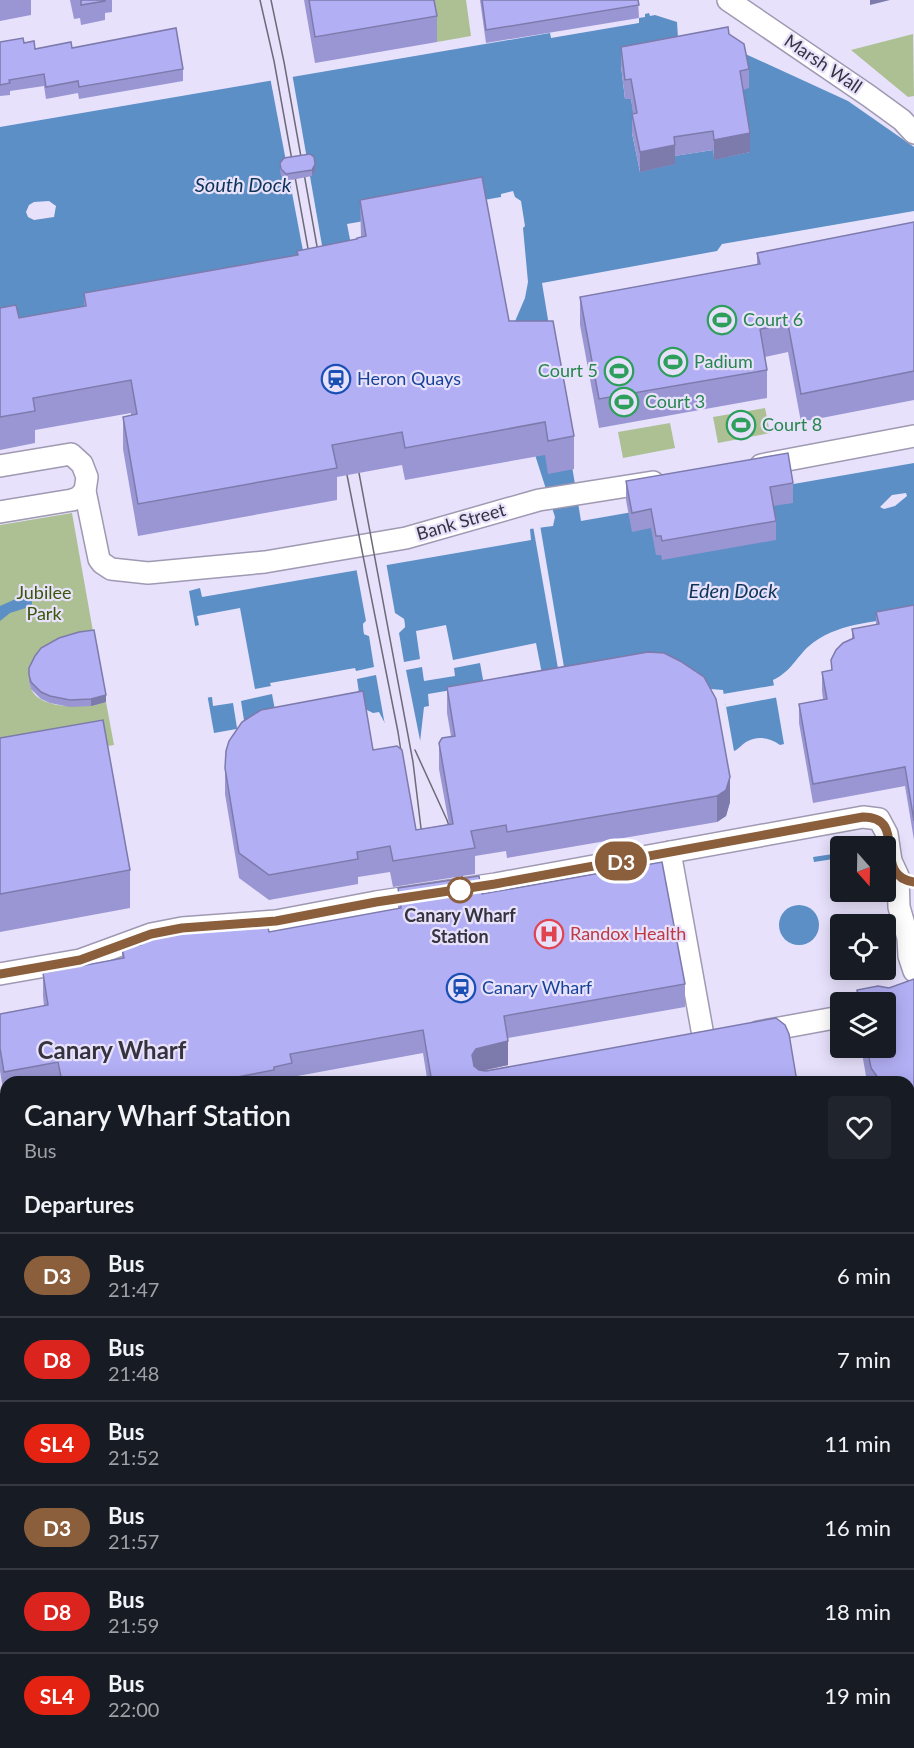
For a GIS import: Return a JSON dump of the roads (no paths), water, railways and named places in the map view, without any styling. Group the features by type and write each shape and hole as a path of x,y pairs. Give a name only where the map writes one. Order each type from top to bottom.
{"street":[{"name":"Marsh Wall","path":"728,0 869,96 902,120 914,133"},
{"path":"741,468 914,436"},
{"name":"Bank Street","path":"0,466 71,454 78,459 85,470 87,483 85,491 97,551 102,563 111,569 148,573 265,562 406,538 542,500 671,479"},
{"path":"0,512 72,500 85,491"},
{"path":"0,974 100,954 151,934 182,928 276,921 863,817 874,817 882,823 887,834 891,861 906,879 899,907 911,933 907,950 914,971"},
{"path":"670,852 704,1041"},
{"path":"683,1045 830,1019"}],"water":[{"path":"649,13 650,16 655,15 677,22 678,38 622,51 621,66 625,99 631,99 637,132 632,133 640,172 674,156 713,150 715,159 750,152 744,115 741,52 848,101 914,147 914,211 722,244 717,251 542,283 581,521 914,463 914,616 849,626 825,635 808,646 786,672 773,680 784,744 780,745 768,739 759,738 746,742 734,751 723,690 711,689 681,669 492,683 428,694 429,706 424,707 420,742 397,746 379,712 373,713 361,707 214,733 189,591 200,588 202,597 531,540 530,529 553,526 555,517 536,458 513,326 525,298 528,282 523,228 525,226 521,201 515,197 513,191 501,194 501,197 347,224 355,265 0,328 0,127 550,33 551,38 639,23 639,18 645,17 645,14","holes":["396,614 404,619 405,627 391,635 375,637 364,634 363,624 369,618"]},
{"path":"18,598 32,601 32,606 10,613 0,621 0,606"},
{"path":"830,854 830,860 814,862 813,857"},
{"path":"799,905 807,906 813,911 818,917 818,933 813,939 807,944 799,945 791,944 785,939 780,933 779,925 780,917 785,911 791,906"}],"tram line":[{"path":"260,0 274,61 311,265"},
{"path":"271,0 320,263"},
{"path":"359,473 413,762 423,845"},
{"path":"347,475 403,764"},
{"path":"415,750 447,820 457,849 465,894"}],"place":[{"name":"Court 6","path":"722,320"},
{"name":"Padium","path":"673,362"},
{"name":"Court 5","path":"619,371"},
{"name":"Heron Quays","path":"336,379"},
{"name":"Court 3","path":"624,402"},
{"name":"Court 8","path":"741,425"},
{"name":"Canary Wharf Station","path":"460,890"},
{"name":"Randox Health","path":"549,934"},
{"name":"Canary Wharf","path":"461,988"}],"district":[{"name":"Canary Wharf","path":"112,1051"}],"water label":[{"name":"South Dock","path":"243,185"},
{"name":"Eden Dock","path":"733,591"}],"park label":[{"name":"Jubilee Park","path":"44,603"}]}
